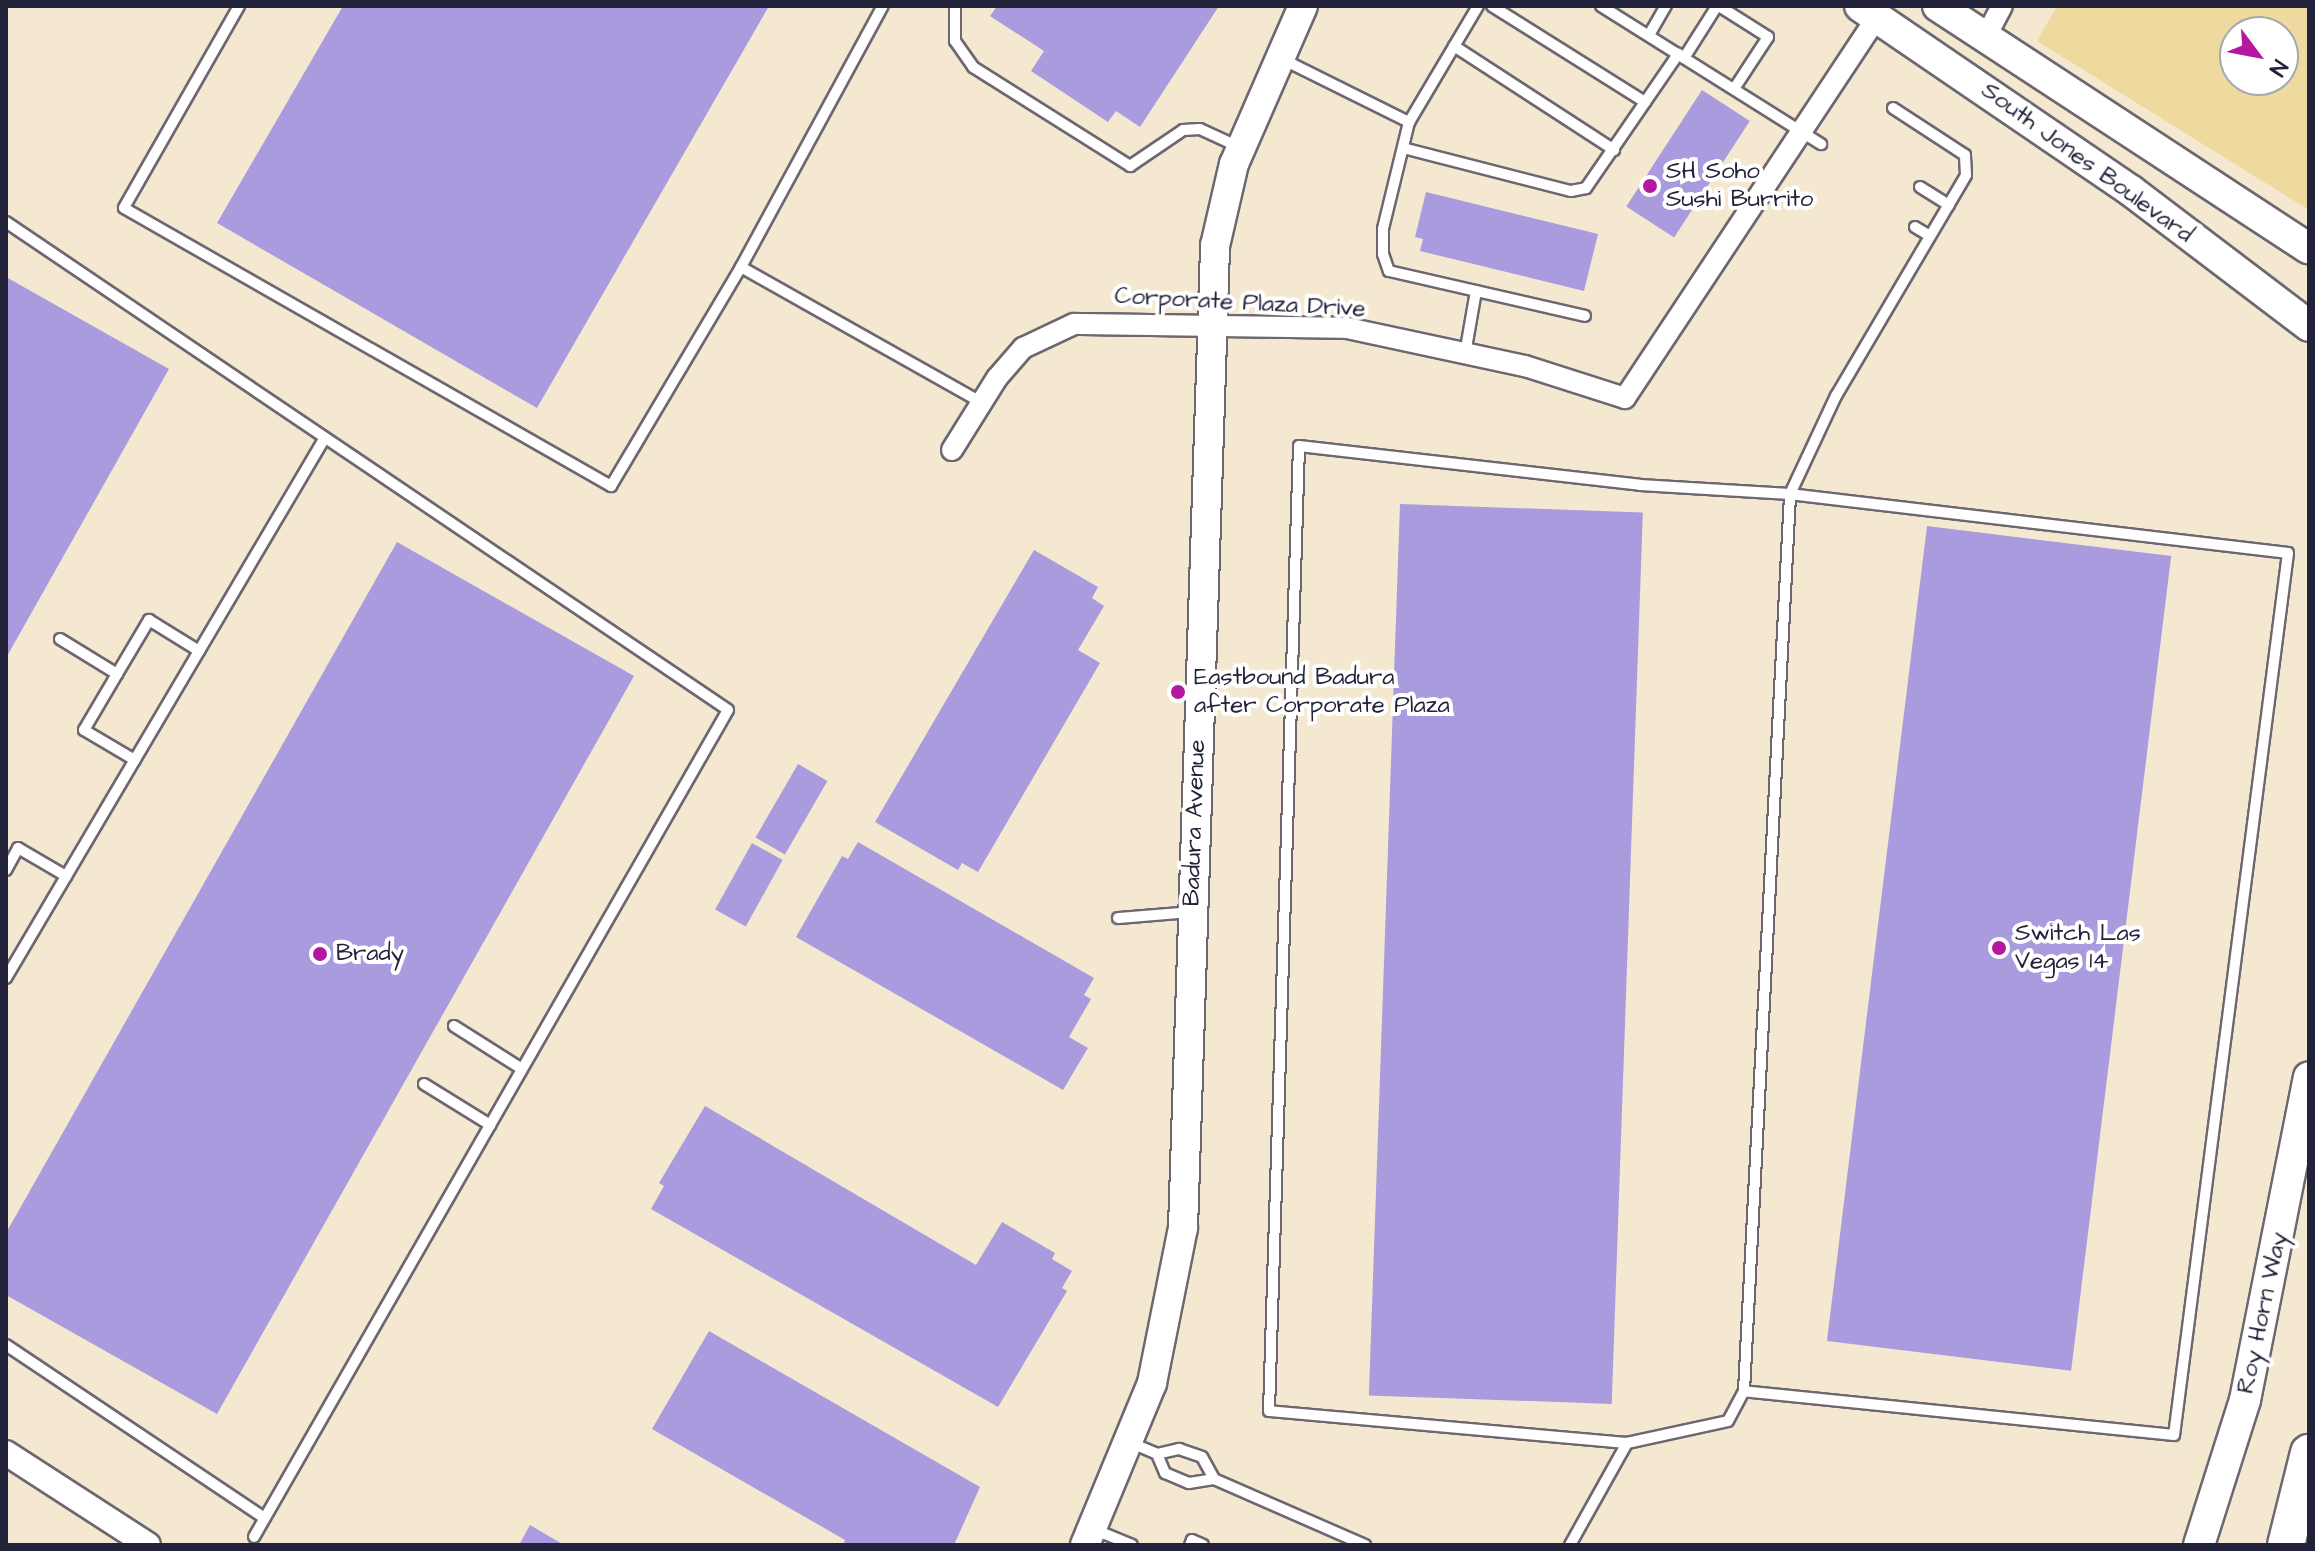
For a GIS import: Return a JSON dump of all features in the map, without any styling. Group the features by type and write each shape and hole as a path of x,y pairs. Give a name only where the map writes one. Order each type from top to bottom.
{"highway":[{"path":"2286,1545 2309,1453"}],"main road":[{"name":"Badura Avenue","path":"1089,1537 1152,1383 1183,1228 1210,325 1215,246 1240,148 1277,57 1303,6"},
{"name":"South Jones Boulevard","path":"1938,6 2309,249"},
{"name":"South Jones Boulevard","path":"1868,12 2130,190 2309,326"},
{"name":"Roy Horn Way","path":"2199,1545 2245,1400 2309,1077"}],"street":[{"path":"1985,38 2002,6"},
{"path":"1801,131 1868,12"},
{"name":"Corporate Plaza Drive","path":"952,450 1023,348 1054,330 1103,322 1347,328 1525,366 1625,398 1801,131"},
{"path":"6,1453 148,1545"}],"lane":[{"path":"239,6 124,208 611,486 741,267 883,6"},
{"path":"955,6 955,41 973,67 1130,166 1183,130 1200,129 1240,148"},
{"path":"1478,6 1409,122 1383,229 1389,271 1585,316"},
{"path":"1492,6 1645,102"},
{"path":"1601,6 1821,144"},
{"path":"1649,35 1666,6"},
{"path":"1403,148 1571,191 1586,188 1645,102 1718,6 1768,37 1734,89"},
{"path":"1454,46 1614,150"},
{"path":"1277,57 1409,122"},
{"path":"1744,1391 2174,1435 2288,553 1790,494 1640,485 1299,446 1269,1411 1627,1443 1728,1421 1744,1391 1790,494 1836,396 1966,175 1965,155 1893,108"},
{"path":"1920,187 1949,205"},
{"path":"6,222 323,441 728,710 254,1537"},
{"path":"1915,227 1930,236"},
{"path":"741,267 982,403"},
{"path":"1465,354 1476,291"},
{"path":"6,977 323,441"},
{"path":"135,760 84,730 149,620 199,651"},
{"path":"60,639 117,674"},
{"path":"6,870 18,848 66,876"},
{"path":"1118,918 1193,911"},
{"path":"454,1026 522,1069"},
{"path":"424,1084 490,1125"},
{"path":"6,1345 264,1518"},
{"path":"1128,1441 1157,1454 1179,1449 1202,1457 1214,1479"},
{"path":"1570,1545 1627,1443"},
{"path":"1157,1454 1165,1473 1189,1483 1214,1479 1365,1545"},
{"path":"1089,1537 1132,1545"},
{"path":"1190,1545 1192,1540 1203,1545"}],"sand":[{"path":"2057,6 2309,6 2309,210 2037,41"}],"building":[{"path":"343,6 769,6 537,408 217,223"},
{"path":"997,6 1219,6 1140,127 1116,111 1108,122 1031,71 1044,51 990,16"},
{"path":"1702,90 1750,121 1674,238 1626,207"},
{"path":"1426,192 1598,234 1584,291 1420,251 1423,239 1415,237"},
{"path":"6,277 169,369 6,658"},
{"path":"1400,504 1643,512 1612,1404 1369,1395"},
{"name":"Switch Las Vegas 14","path":"1927,526 2171,556 2071,1371 1827,1341"},
{"name":"Brady","path":"397,542 634,676 217,1414 6,1295 6,1233"},
{"path":"1034,550 1098,587 1092,598 1104,606 1078,650 1100,663 978,872 962,863 958,870 875,822"},
{"path":"798,764 827,781 785,855 756,838"},
{"path":"858,842 1094,978 1084,995 1091,999 1069,1037 1088,1048 1063,1090 796,937 842,856 848,859"},
{"path":"752,843 783,860 746,926 715,909"},
{"path":"705,1106 976,1265 1002,1222 1055,1253 1052,1259 1072,1271 1062,1288 1067,1291 998,1407 651,1209 664,1186 659,1183"},
{"path":"709,1331 980,1487 954,1545 843,1545 845,1540 652,1429"},
{"path":"530,1525 564,1545 519,1545"}],"place":[{"name":"SH Soho Sushi Burrito","path":"1650,186"},
{"name":"Eastbound Badura after Corporate Plaza","path":"1178,692"},
{"name":"Switch Las Vegas 14","path":"1999,948"},
{"name":"Brady","path":"320,954"}]}
